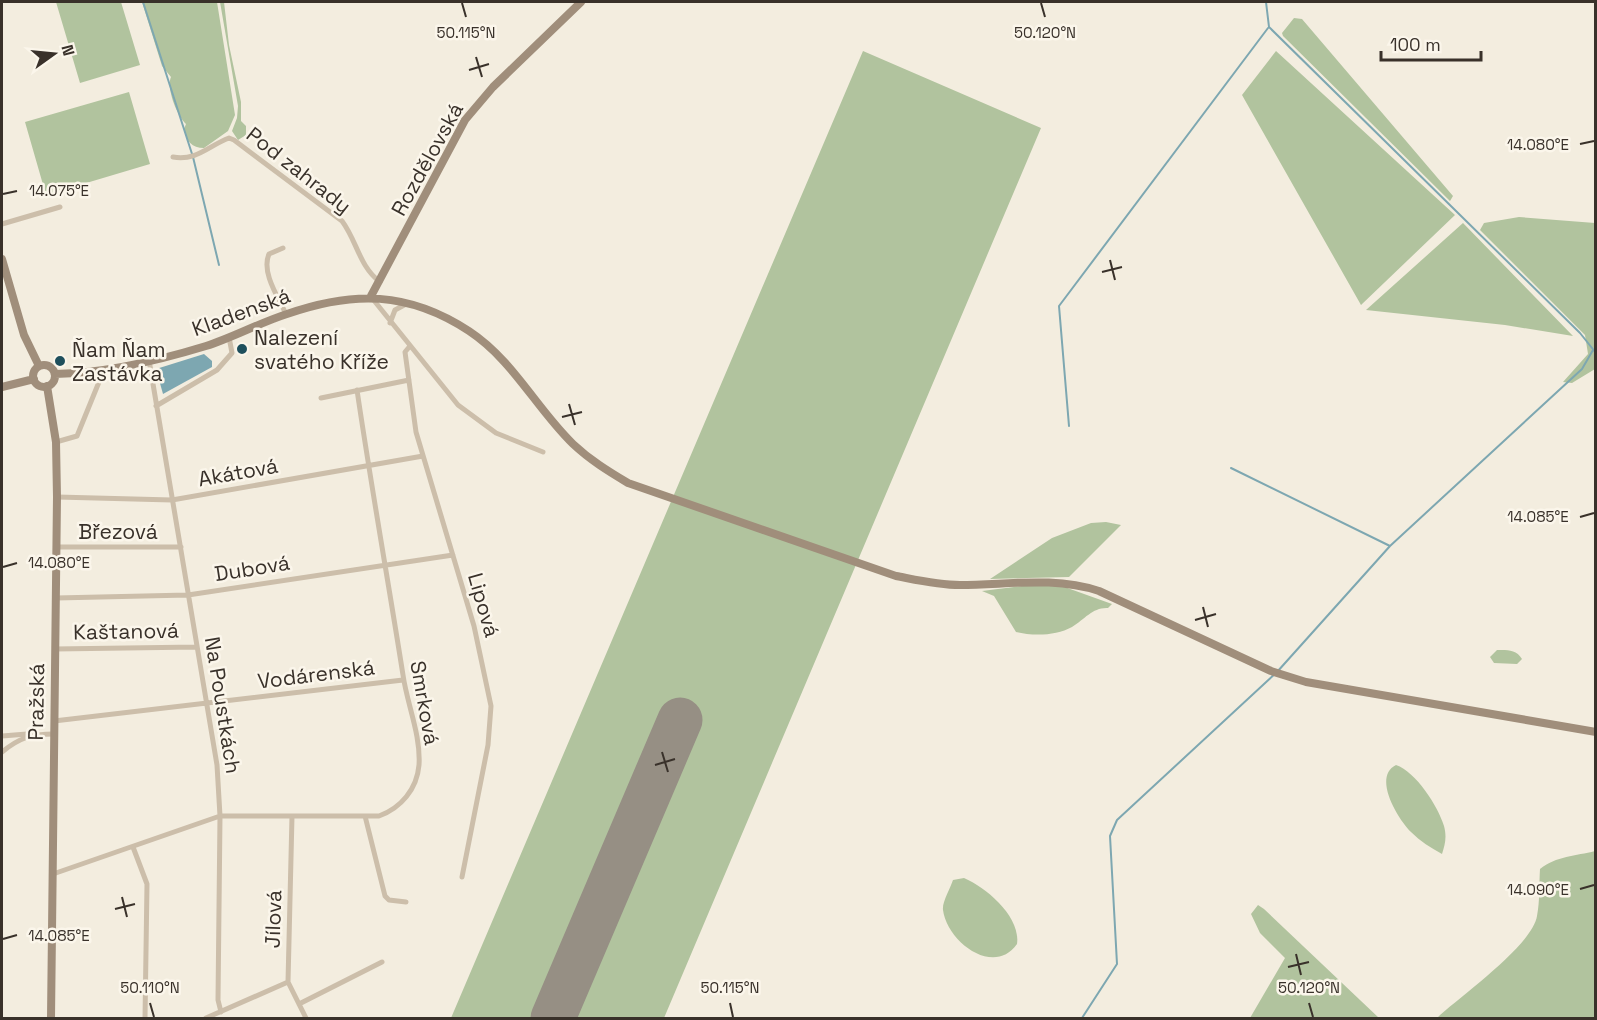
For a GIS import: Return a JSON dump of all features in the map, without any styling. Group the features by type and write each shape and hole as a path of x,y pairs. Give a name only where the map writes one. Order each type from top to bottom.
{"street":[{"name":"Rozdělovská","path":"371,297 465,120 493,87 581,2"},
{"name":"Pod zahrady","path":"173,157 196,157 220,141 230,138 234,140 342,221 367,272 380,282"},
{"path":"2,224 60,207"},
{"path":"283,248 269,254 267,263 273,288 286,314"},
{"path":"2,259 20,325 39,366"},
{"path":"371,297 458,405 496,432 543,452"},
{"name":"Kladenská","path":"55,374 101,371 149,360 229,337 286,314 318,305 371,297 408,303 438,314 470,331 501,357 572,442 598,466 628,483 896,576 936,584 958,585 1047,581 1074,583 1098,591 1270,672 1306,682 1596,732"},
{"path":"390,323 395,310 408,303"},
{"path":"156,406 217,370 232,352 229,337"},
{"name":"Lipová","path":"410,346 405,352 423,456 486,672 491,706 488,745 462,877"},
{"name":"Na Poustkách","path":"149,360 217,765 220,816 218,1000 221,1012"},
{"path":"39,366 49,366 55,374 54,380 47,386 40,386 34,379 34,372 39,366"},
{"path":"56,442 77,436 99,382 101,371"},
{"path":"2,387 34,379"},
{"path":"321,398 409,380"},
{"name":"Pražská","path":"47,386 56,442 57,497 51,1018"},
{"name":"Smrková","path":"53,874 134,848 220,816 379,816 391,811 406,798 414,784 419,766 418,747 403,680 357,390"},
{"name":"Akátová","path":"57,497 172,500 423,456"},
{"name":"Březová","path":"56,547 180,547"},
{"name":"Dubová","path":"56,598 188,595 385,563 453,555"},
{"name":"Kaštanová","path":"55,649 197,647"},
{"name":"Vodárenská","path":"54,721 403,680"},
{"path":"2,752 14,742 32,734"},
{"path":"2,736 54,734"},
{"name":"Jílová","path":"292,816 288,982 306,1018"},
{"path":"366,816 386,896 389,900 406,902"},
{"path":"134,848 147,884 145,1018"},
{"path":"299,1004 382,962"},
{"path":"206,1018 288,982"}],"green space":[{"path":"56,2 121,2 140,65 80,83"},
{"path":"142,2 217,2 235,115 228,131 204,148 193,145 186,137 184,129 186,124 179,115 171,95 171,77 162,66"},
{"path":"220,2 224,2 229,45 241,102 241,121 246,126 246,135 238,140 232,131 237,118 238,106"},
{"path":"1294,18 1302,19 1453,196 1450,201 1283,36 1282,33"},
{"path":"863,51 1041,128 664,1018 451,1018"},
{"path":"1276,51 1455,215 1361,305 1242,95"},
{"path":"129,92 150,164 46,195 25,122"},
{"path":"1519,217 1595,223 1595,369 1572,383 1563,382 1588,354 1585,335 1480,230 1484,223"},
{"path":"1463,223 1573,336 1505,325 1366,310"},
{"path":"1106,522 1121,525 1069,577 990,579 1052,538 1091,523"},
{"path":"1038,584 1059,585 1112,604 1108,608 1093,611 1066,630 1052,634 1030,634 1016,632 994,596 982,591"},
{"path":"1497,650 1514,652 1522,659 1517,664 1494,663 1490,657"},
{"path":"1396,765 1418,782 1437,809 1445,834 1442,854 1411,832 1394,808 1386,779 1389,771"},
{"path":"1595,851 1595,1018 1437,1018 1509,956 1532,928 1538,910 1540,869 1559,859"},
{"path":"964,878 992,896 1014,924 1017,944 1007,953 996,957 985,956 973,951 962,944 946,922 943,910 946,895 953,880"},
{"path":"1258,905 1379,1018 1250,1018 1285,958 1260,933 1251,914"}],"water":[{"path":"204,354 212,361 212,367 163,394 156,369"}],"waterway":[{"path":"143,2 193,157 219,265"},
{"path":"1266,2 1269,27 1580,333 1596,353"},
{"path":"1069,426 1059,306 1268,28"},
{"path":"1082,1018 1117,964 1110,836 1117,820 1277,672 1390,546 1582,369 1593,350"},
{"path":"1231,468 1390,546"}],"runway":[{"path":"553,1018 680,720"}],"place":[{"name":"Nalezení svatého Kříže","path":"242,349"},
{"name":"Ňam Ňam Zastávka","path":"60,361"}]}
